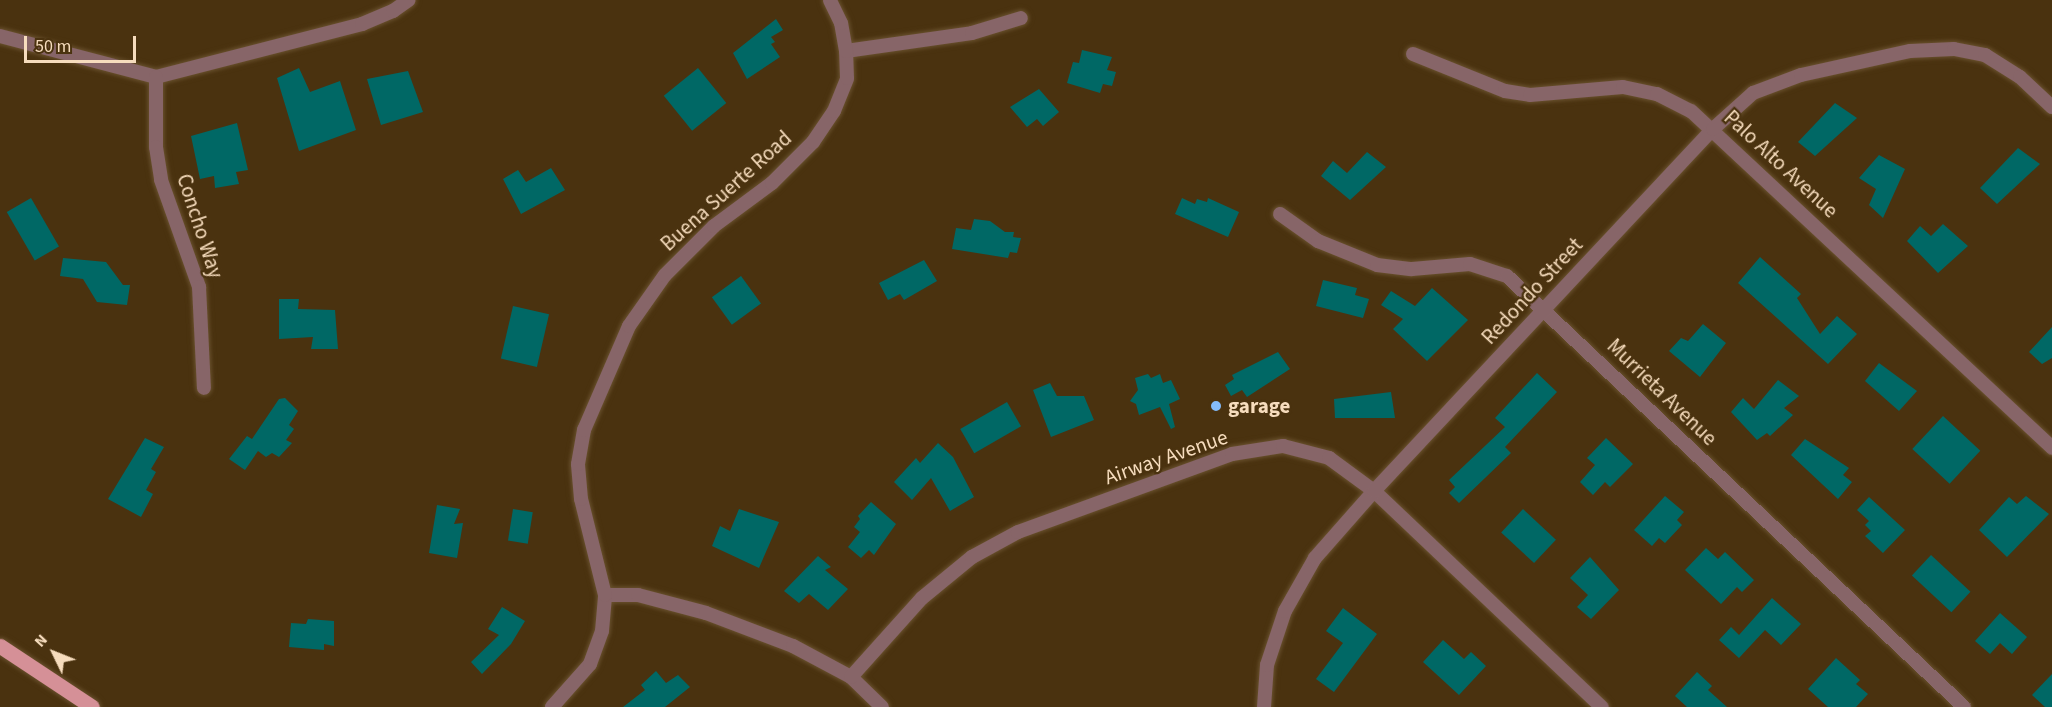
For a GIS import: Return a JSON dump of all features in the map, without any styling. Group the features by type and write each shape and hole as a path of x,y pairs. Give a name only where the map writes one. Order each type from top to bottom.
{"main road":[{"path":"0,646 92,707"}],"street":[{"path":"0,36 156,77 362,24 393,11 409,0"},
{"name":"Buena Suerte Road","path":"552,707 591,664 602,631 605,595 581,499 578,464 584,430 629,326 665,275 714,226 772,183 813,142 834,111 847,78 846,51 841,23 830,0"},
{"path":"846,51 972,33 1021,18"},
{"name":"Redondo Street","path":"1264,707 1267,665 1285,611 1315,558 1374,490 1713,129 1753,93 1802,75 1910,51 1954,48 1985,55 2020,77 2052,107"},
{"name":"Palo Alto Avenue","path":"1413,54 1505,91 1530,95 1623,87 1657,94 1691,111 1713,129 2052,448"},
{"name":"Concho Way","path":"156,77 156,147 161,180 199,287 204,388"},
{"name":"Murrieta Avenue","path":"1280,214 1318,242 1377,266 1412,268 1470,264 1507,276 1545,309 1964,707"},
{"name":"Airway Avenue","path":"851,677 922,598 972,557 1018,532 1232,454 1283,446 1329,458 1374,490 1602,707"},
{"path":"605,595 638,596 706,613 793,646 851,677 882,707"}],"building":[{"path":"776,19 783,30 771,37 775,42 771,44 780,57 747,79 733,53"},
{"path":"1082,50 1112,57 1107,70 1116,72 1112,86 1103,84 1100,93 1067,83 1073,62 1079,63"},
{"path":"299,68 310,92 340,81 356,130 299,151 277,78"},
{"path":"698,68 726,103 692,131 664,96"},
{"path":"408,71 423,112 381,125 367,79"},
{"path":"1039,89 1059,112 1043,126 1037,119 1027,127 1010,107"},
{"path":"1835,103 1857,118 1815,156 1798,142"},
{"path":"237,123 248,170 236,172 239,184 215,188 214,176 200,179 191,136"},
{"path":"2018,148 2040,164 1997,204 1980,188"},
{"path":"1367,152 1386,167 1350,200 1321,176 1333,161 1347,173"},
{"path":"1879,155 1905,169 1883,218 1869,205 1876,189 1859,178"},
{"path":"551,168 565,190 521,214 503,179 518,170 526,182"},
{"path":"31,198 59,246 35,260 7,212"},
{"path":"1182,198 1195,204 1197,199 1207,202 1208,198 1239,212 1228,237 1175,214"},
{"path":"974,219 990,221 1005,232 1014,232 1013,237 1021,238 1017,253 1010,252 1008,258 952,249 956,228 971,230"},
{"path":"1943,224 1968,246 1938,273 1907,241 1920,226 1931,236"},
{"path":"1760,257 1801,294 1797,298 1820,334 1837,316 1857,334 1828,364 1738,283"},
{"path":"63,258 106,262 123,285 130,285 127,305 97,302 83,279 60,276"},
{"path":"924,260 937,281 904,300 900,294 888,300 879,283"},
{"path":"741,276 761,304 732,325 712,297"},
{"path":"1323,280 1357,288 1355,295 1369,299 1363,318 1316,306"},
{"path":"1432,288 1468,320 1427,361 1393,329 1403,319 1381,305 1391,291 1415,306"},
{"path":"279,299 299,299 298,309 335,310 338,349 311,349 313,337 279,339"},
{"path":"513,306 549,314 537,367 501,359"},
{"path":"1703,324 1726,343 1700,377 1669,351 1681,338 1688,341"},
{"path":"2052,327 2052,358 2042,364 2029,352"},
{"path":"1278,352 1290,369 1247,397 1242,390 1231,396 1225,385 1234,379 1232,375"},
{"path":"1879,363 1917,391 1899,411 1865,381"},
{"path":"1537,373 1557,392 1505,447 1511,453 1459,503 1449,493 1455,487 1449,480 1505,427 1495,418"},
{"path":"1148,374 1151,378 1160,374 1163,383 1171,380 1180,399 1169,404 1175,427 1171,429 1160,407 1139,415 1136,404 1130,401 1138,390 1135,378"},
{"path":"1778,380 1799,396 1784,408 1793,415 1770,436 1767,433 1757,440 1731,412 1743,398 1754,409"},
{"path":"1050,383 1057,396 1084,396 1094,420 1051,437 1033,390"},
{"path":"1391,392 1395,418 1335,418 1334,399"},
{"path":"285,398 298,411 289,425 294,429 286,440 292,443 279,457 272,453 266,457 258,451 245,470 229,459 247,436 252,439 279,399"},
{"path":"1007,402 1021,426 974,453 960,429"},
{"path":"1943,416 1980,451 1950,484 1912,449"},
{"path":"145,438 164,447 151,469 156,472 146,490 153,494 141,517 108,499"},
{"path":"1606,438 1633,464 1610,487 1605,482 1593,495 1580,482 1595,465 1587,458"},
{"path":"1805,439 1849,468 1843,475 1852,482 1838,499 1791,455"},
{"path":"938,443 953,457 974,497 950,511 931,478 912,500 894,482 916,458 920,463"},
{"path":"1665,496 1684,512 1677,520 1682,525 1665,543 1659,538 1652,546 1634,530"},
{"path":"2026,496 2049,514 2007,557 1979,530 2009,497 2017,504"},
{"path":"1869,497 1905,530 1883,553 1865,536 1871,531 1865,525 1869,521 1857,510"},
{"path":"871,502 896,524 874,555 869,550 861,558 848,547 860,532 854,527 860,519 858,516"},
{"path":"437,505 460,509 454,524 463,523 457,558 429,553"},
{"path":"513,509 533,512 528,544 508,541"},
{"path":"739,509 779,522 759,568 712,546 720,526 730,531"},
{"path":"1523,509 1556,540 1534,563 1501,532"},
{"path":"1706,548 1718,559 1725,552 1754,580 1742,592 1737,587 1721,604 1685,570"},
{"path":"1931,555 1970,592 1951,612 1912,575"},
{"path":"818,556 831,567 825,570 848,589 828,610 809,594 799,603 784,591"},
{"path":"1590,557 1619,590 1591,619 1577,607 1588,595 1570,578"},
{"path":"1772,598 1801,624 1781,645 1765,630 1739,658 1719,640 1731,627 1739,635"},
{"path":"502,607 525,621 511,644 482,674 471,662 499,635 488,629"},
{"path":"1343,608 1377,634 1334,692 1316,679 1343,643 1326,631"},
{"path":"2000,613 2027,637 2012,654 2000,643 1990,654 1975,641"},
{"path":"308,619 334,621 334,646 324,644 324,650 289,647 291,623 306,624"},
{"path":"1443,640 1464,659 1471,652 1486,666 1459,695 1423,662"},
{"path":"1836,658 1860,680 1856,684 1868,694 1856,707 1828,707 1808,689"},
{"path":"656,671 666,683 678,675 690,687 665,707 623,707 645,690 641,685"},
{"path":"1697,672 1712,686 1708,690 1727,707 1687,707 1675,696"},
{"path":"2052,674 2052,707 2045,707 2032,695"}],"place":[{"name":"garage","path":"1216,406"}]}
